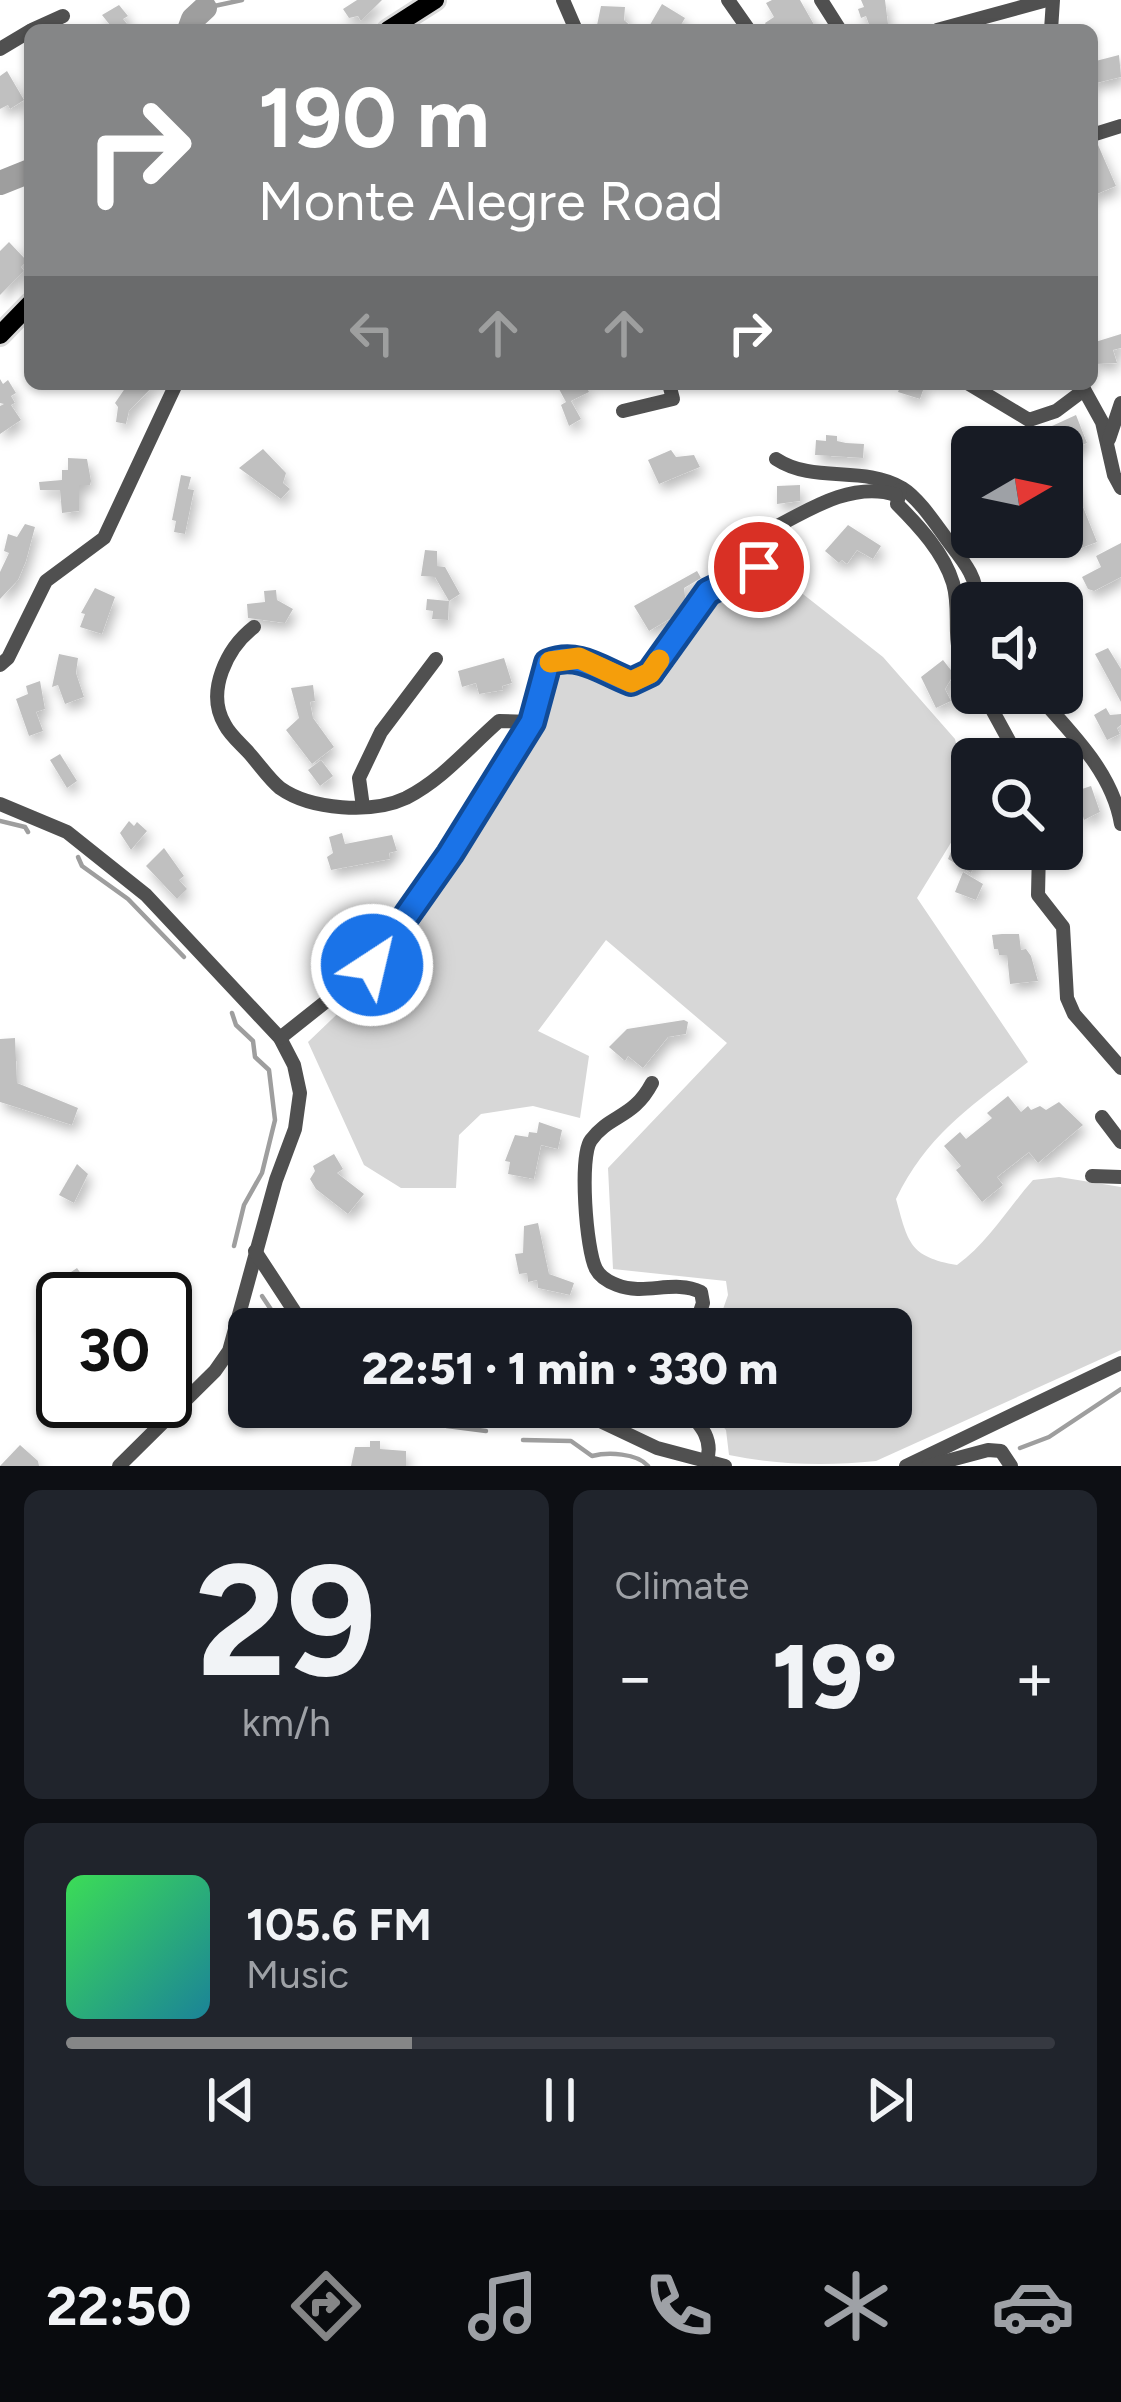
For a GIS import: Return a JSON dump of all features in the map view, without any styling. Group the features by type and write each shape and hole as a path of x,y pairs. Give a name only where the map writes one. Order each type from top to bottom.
{"main road":[{"path":"397,24 435,0"},
{"path":"0,335 24,310"}],"street":[{"path":"960,24 1050,0"},
{"path":"45,24 63,16"},
{"path":"0,665 8,658 46,581 104,538 173,390"},
{"path":"623,411 673,398 671,390"},
{"path":"979,390 1030,420 1056,411 1079,390"},
{"path":"1084,390 1102,422 1121,488"},
{"path":"1108,444 1121,403"},
{"path":"776,459 802,472 861,474 899,491 968,567 972,582"},
{"path":"280,1038 372,965 450,854 532,722 548,663 579,658 631,682 650,673 708,592 759,567 753,550 757,537 853,491 899,491"},
{"path":"899,491 897,504 929,540 952,582"},
{"path":"254,627 232,650 219,684 217,701 224,725 280,788 314,803 363,807 402,800 448,772 499,721 532,722"},
{"path":"363,807 358,778 381,732 436,658"},
{"path":"1055,714 1110,787 1121,824"},
{"path":"0,804 68,832 146,895 280,1038 294,1065 297,1111 229,1351 215,1371 119,1466"},
{"path":"1039,870 1038,895 1063,927 1067,998 1074,1014 1121,1068"},
{"path":"652,1083 631,1113 595,1135 584,1155 590,1251 600,1275 616,1285 682,1286 701,1292 701,1308"},
{"path":"1102,1117 1121,1142"},
{"path":"1092,1176 1121,1177"},
{"path":"255,1251 292,1308"},
{"path":"906,1466 1121,1363"},
{"path":"615,1428 657,1448 725,1466"},
{"path":"701,1428 707,1435 707,1464"},
{"path":"928,1466 988,1450 1001,1451 1011,1466"}],"shaded area":[{"path":"780,576 883,657 954,738 951,843 917,898 1028,1062 953,1122 909,1176 896,1199 913,1245 929,1257 957,1265 988,1236 1033,1180 1059,1177 1121,1187 1121,1350 876,1461 802,1464 729,1455 724,1428 912,1428 912,1308 723,1308 726,1281 613,1269 608,1168 727,1043 606,940 538,1031 589,1056 580,1118 533,1106 481,1114 459,1135 456,1188 401,1188 364,1165 308,1042 401,953 546,726 555,675 575,670 625,693 644,691 664,680 716,602"}],"building":[{"path":"357,0 382,0 361,21 358,16 349,18 343,9"},
{"path":"800,0 814,24 766,24 774,17 766,3"},
{"path":"861,0 885,0 888,24 869,24 858,9 864,7"},
{"path":"662,4 685,18 682,24 650,24"},
{"path":"119,5 128,16 123,19 127,24 109,24 102,15"},
{"path":"601,6 625,7 628,24 597,24"},
{"path":"1119,55 1121,77 1098,83 1098,60"},
{"path":"7,71 24,100 0,109 0,76"},
{"path":"1098,145 1116,186 1098,194"},
{"path":"9,242 24,258 24,271 0,295 0,251"},
{"path":"1121,334 1121,348 1113,350 1117,363 1098,364 1098,341"},
{"path":"0,379 3,384 8,380 16,393 11,405 21,420 0,434 0,406 4,404 0,403"},
{"path":"124,390 149,390 129,411 126,424 116,422 115,403"},
{"path":"560,390 589,392 571,401 581,419 569,426 561,405 566,402"},
{"path":"899,390 923,390 920,399"},
{"path":"1076,415 1080,426 1052,426"},
{"path":"826,435 864,444 863,458 815,455 816,440 826,441"},
{"path":"263,449 286,473 283,483 290,489 281,499 239,468"},
{"path":"671,450 676,457 694,455 700,467 659,484 648,460"},
{"path":"68,458 87,459 91,481 79,485 79,511 62,513 60,490 40,490 39,482 62,480"},
{"path":"181,475 191,477 188,489 194,490 185,534 174,532 176,521 172,520"},
{"path":"800,485 800,501 777,504 777,486"},
{"path":"1083,507 1097,542 1083,547"},
{"path":"25,524 35,527 26,561 18,580 0,599 8,534 17,537"},
{"path":"848,525 881,546 873,559 857,550 847,564 839,563 825,551"},
{"path":"1121,543 1121,577 1094,591 1088,589 1082,577 1101,567 1096,556"},
{"path":"425,550 437,551 437,566 445,567 460,594 449,601 435,577 421,576"},
{"path":"697,571 701,578 684,588 686,604 678,614 649,631 634,606"},
{"path":"95,588 115,597 102,634 80,627 85,614 81,613"},
{"path":"276,590 277,600 293,609 285,623 248,618 247,604 265,602 264,591"},
{"path":"427,599 449,601 448,620 432,619 433,611 426,610"},
{"path":"1108,648 1121,669 1121,702 1095,654"},
{"path":"59,654 78,658 76,673 84,697 65,704 58,685 52,687"},
{"path":"504,658 512,683 502,686 503,690 479,694 476,683 462,687 458,671"},
{"path":"943,660 951,670 945,689 951,701 936,708 921,677"},
{"path":"40,681 45,709 36,712 43,731 29,736 16,699 28,694 26,686"},
{"path":"313,685 313,718 334,747 312,764 286,730 299,718 291,688"},
{"path":"1106,708 1110,715 1121,714 1120,734 1107,740 1094,715"},
{"path":"60,754 77,781 67,788 50,760"},
{"path":"321,760 333,776 320,786 308,770"},
{"path":"1091,786 1100,812 1084,820 1083,816 1083,789"},
{"path":"129,821 147,831 131,850 120,833"},
{"path":"342,833 345,844 392,835 397,851 389,853 390,859 331,870 329,837"},
{"path":"164,848 184,876 179,880 187,889 177,899 146,866"},
{"path":"963,872 983,884 976,900 955,892"},
{"path":"1019,934 1021,950 1031,956 1038,981 1010,984 1007,955 994,949 992,935"},
{"path":"688,1022 686,1034 668,1037 643,1068 609,1047 627,1029"},
{"path":"15,1038 17,1083 78,1108 72,1125 0,1102 0,1039"},
{"path":"1008,1096 1021,1112 1028,1106 1046,1110 1059,1102 1083,1125 1038,1163 1029,1152 997,1177 1003,1185 982,1202 944,1146 960,1132 966,1139 992,1118 987,1113"},
{"path":"539,1122 562,1130 558,1149 541,1145 534,1179 508,1174 510,1162 505,1161 515,1135 537,1133"},
{"path":"334,1154 343,1169 337,1173 364,1194 348,1214 310,1179 313,1166"},
{"path":"77,1164 88,1174 74,1203 59,1195"},
{"path":"538,1223 549,1274 574,1283 570,1295 538,1288 537,1280 528,1282 527,1273 519,1274 515,1254 523,1253 524,1226"},
{"path":"370,1441 380,1441 380,1449 406,1451 406,1466 351,1466 355,1447 370,1447"},
{"path":"20,1445 39,1466 0,1466"}],"waterway":[{"path":"206,0 205,8 242,0"},
{"path":"191,24 205,8"},
{"path":"0,183 24,173"},
{"path":"0,821 28,832"},
{"path":"78,857 82,866 128,899 184,957"},
{"path":"232,1013 236,1025 253,1041 255,1057 269,1070 275,1120 262,1173 244,1205 234,1246"},
{"path":"262,1296 270,1308"},
{"path":"1020,1448 1049,1437 1121,1389"},
{"path":"463,1428 486,1431"},
{"path":"523,1440 571,1441 592,1456 622,1455 648,1466"}],"slow traffic":[{"path":"550,662 579,658 631,682 650,673 659,660"}],"route":[{"path":"372,965 450,854 532,722 548,663 579,658 631,682 650,673 708,592 759,567"}]}
